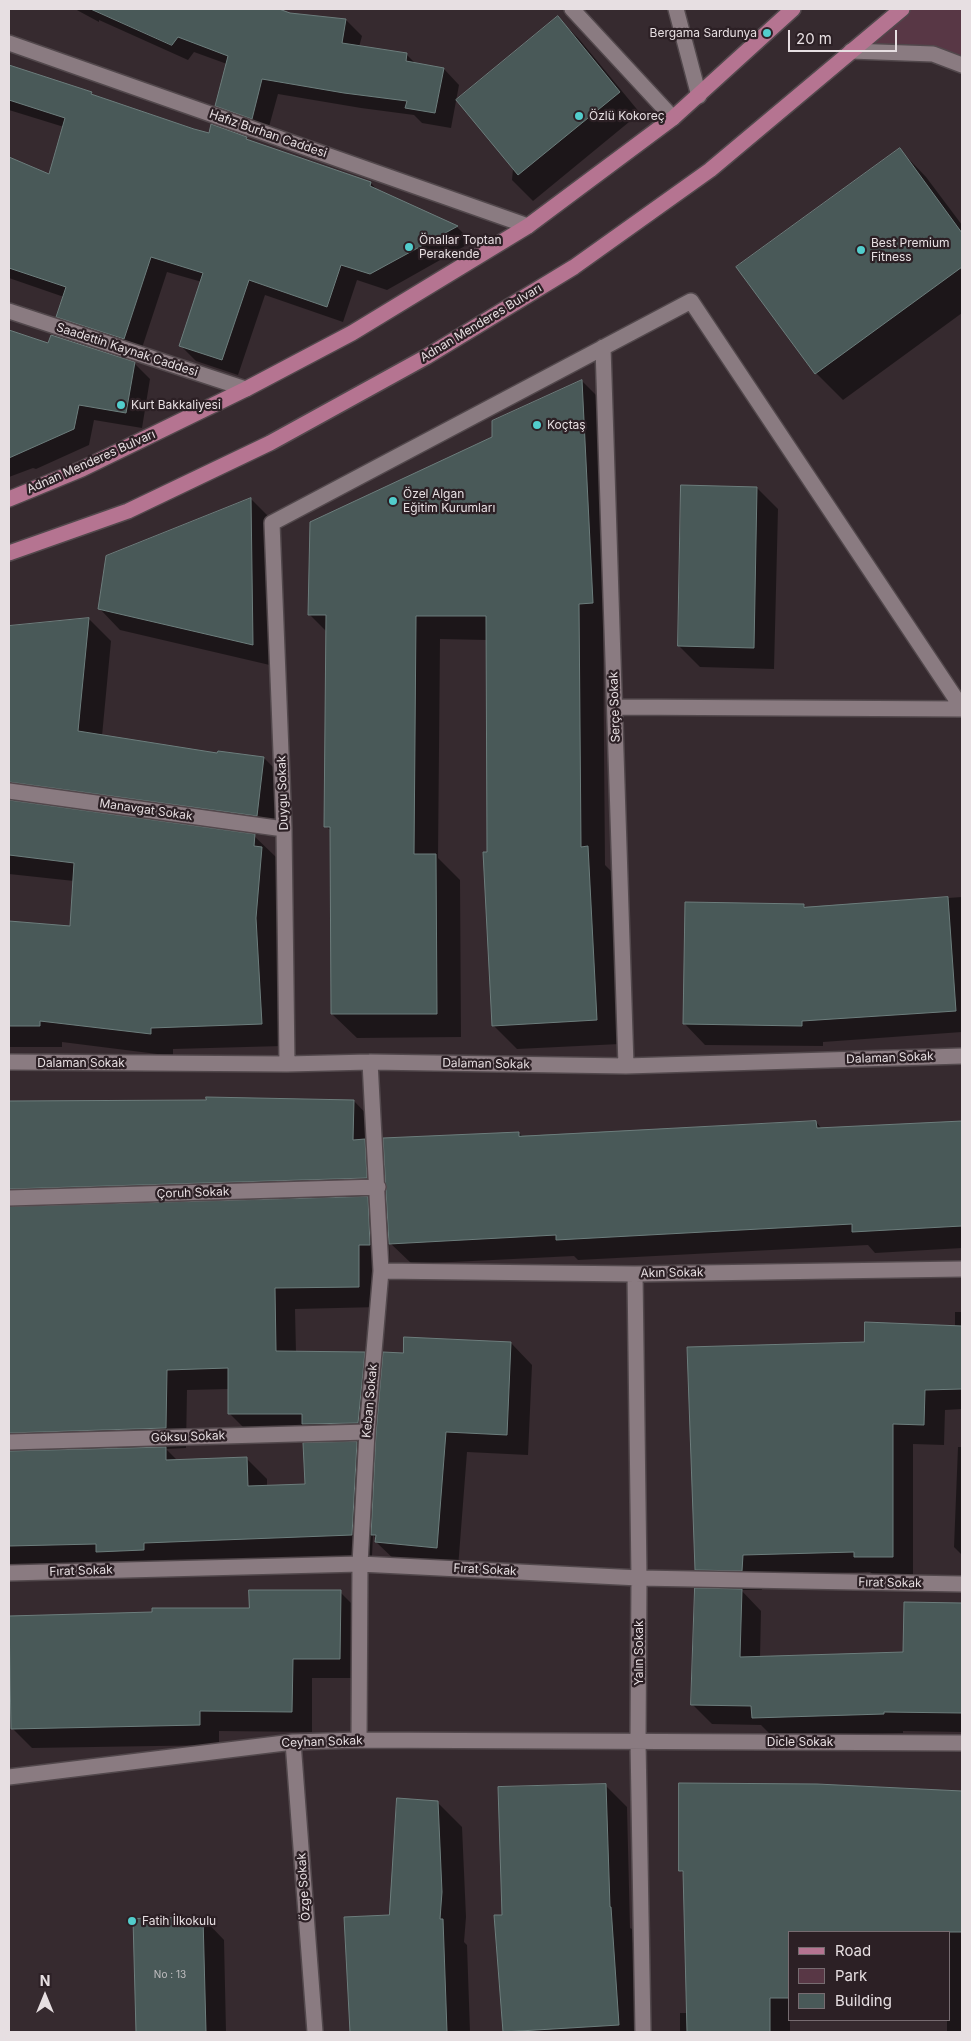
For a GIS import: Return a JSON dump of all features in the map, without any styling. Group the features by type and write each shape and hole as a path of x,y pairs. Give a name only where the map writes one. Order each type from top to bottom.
{"main road":[{"name":"Adnan Menderes Bulvarı","path":"9,499 82,469 246,389 352,333 528,226 673,118 793,9"},
{"name":"Adnan Menderes Bulvarı","path":"9,554 128,511 270,443 426,357 574,267 710,170 902,9"}],"street":[{"path":"572,9 673,118"},
{"path":"676,9 699,96"},
{"name":"Hafız Burhan Caddesi","path":"9,43 528,226"},
{"path":"851,51 933,54 962,65"},
{"path":"603,347 691,302 962,708"},
{"name":"Saadettin Kaynak Caddesi","path":"9,310 246,389"},
{"name":"Duygu Sokak","path":"287,1064 284,829 272,523 603,347"},
{"name":"Serçe Sokak","path":"603,347 626,1066"},
{"path":"615,707 962,708"},
{"name":"Manavgat Sokak","path":"9,791 284,829"},
{"name":"Dalaman Sokak","path":"9,1062 287,1064 370,1062 626,1066 962,1056"},
{"name":"Keban Sokak","path":"358,1740 360,1564 381,1271 370,1062"},
{"name":"Çoruh Sokak","path":"9,1198 378,1187"},
{"name":"Akın Sokak","path":"381,1271 635,1274 962,1269"},
{"name":"Yalın Sokak","path":"635,1274 639,1578 638,1742 643,2032"},
{"name":"Göksu Sokak","path":"9,1442 368,1432"},
{"name":"Fırat Sokak","path":"9,1573 360,1564 639,1578 962,1584"},
{"name":"Ceyhan Sokak","path":"9,1777 293,1742 358,1740 638,1742"},
{"name":"Özge Sokak","path":"293,1742 315,2032"},
{"name":"Dicle Sokak","path":"638,1742 962,1743"}],"green space":[{"path":"902,9 962,9 962,65 851,51"}],"building":[{"path":"91,9 279,9 290,13 346,19 342,43 407,53 406,61 444,68 435,113 405,108 407,101 344,93 262,79 252,119 215,106 228,56 178,37 172,45"},
{"path":"558,16 620,92 518,175 456,100"},
{"path":"9,65 92,92 91,94 194,129 209,133 211,124 247,137 246,139 371,182 370,186 458,226 370,274 341,265 327,307 249,280 222,360 179,346 203,273 151,257 124,339 56,317 66,287 9,268 9,157 49,174 65,118 9,100"},
{"name":"Best Premium Fitness","path":"900,148 962,233 962,267 815,374 736,267"},
{"path":"9,330 48,343 51,335 135,362 126,413 79,405 74,429 9,458"},
{"path":"582,380 593,603 579,604 581,847 588,846 597,1020 492,1026 483,852 487,852 486,616 416,616 414,854 436,854 437,1014 331,1014 330,827 324,827 326,615 308,615 310,522 492,437 492,421"},
{"path":"681,485 757,487 754,648 678,646"},
{"path":"251,498 253,645 98,609 106,556"},
{"path":"89,618 78,731 217,753 218,751 264,757 257,816 9,782 9,626"},
{"path":"9,800 255,834 254,846 262,847 256,918 262,1024 151,1028 151,1034 40,1021 40,1026 9,1026 9,921 70,926 74,863 9,855"},
{"path":"948,897 956,1011 802,1021 802,1026 683,1024 685,902 804,904 804,907"},
{"path":"206,1097 354,1100 353,1140 365,1139 367,1178 9,1189 9,1101 206,1100"},
{"path":"816,1121 817,1128 962,1121 962,1226 852,1232 852,1224 556,1240 556,1235 389,1244 383,1138 519,1132 519,1136"},
{"path":"368,1197 370,1245 359,1245 359,1287 275,1288 276,1351 365,1352 358,1423 302,1424 302,1414 228,1414 228,1368 167,1370 166,1428 9,1433 9,1207"},
{"path":"865,1322 962,1326 962,1389 925,1390 924,1425 893,1424 893,1557 854,1557 854,1552 743,1555 742,1571 695,1570 687,1347 864,1342"},
{"path":"404,1337 511,1342 507,1435 446,1432 437,1548 375,1542 376,1535 371,1535 376,1433 383,1352 403,1353"},
{"path":"357,1442 352,1535 144,1543 144,1550 96,1552 96,1544 9,1546 9,1451 166,1447 166,1460 247,1457 248,1486 305,1484 303,1443"},
{"path":"695,1588 742,1589 740,1657 903,1652 904,1602 962,1603 962,1713 884,1712 884,1714 752,1718 751,1706 691,1705"},
{"path":"249,1590 341,1590 340,1659 293,1659 292,1712 200,1711 200,1725 11,1729 9,1616 152,1612 152,1608 249,1608"},
{"path":"679,1783 817,1784 962,1791 962,1932 788,1931 788,1998 770,1998 770,2032 687,2032 683,1871 679,1871"},
{"path":"606,1784 610,1907 619,2025 503,2032 494,1915 502,1915 498,1787"},
{"path":"397,1798 438,1801 442,1892 440,1919 443,1919 447,2032 350,2032 344,1917 389,1915"},
{"name":"Fatih İlkokulu","path":"203,1917 206,2032 136,2032 133,1919"}],"place":[{"name":"Bergama Sardunya","path":"767,33"},
{"name":"Özlü Kokoreç","path":"579,116"},
{"name":"Önallar Toptan Perakende","path":"409,247"},
{"name":"Best Premium Fitness","path":"861,250"},
{"name":"Kurt Bakkaliyesi","path":"121,405"},
{"name":"Koçtaş","path":"537,425"},
{"name":"Özel Algan Eğitim Kurumları","path":"393,501"},
{"name":"Fatih İlkokulu","path":"132,1921"}]}
